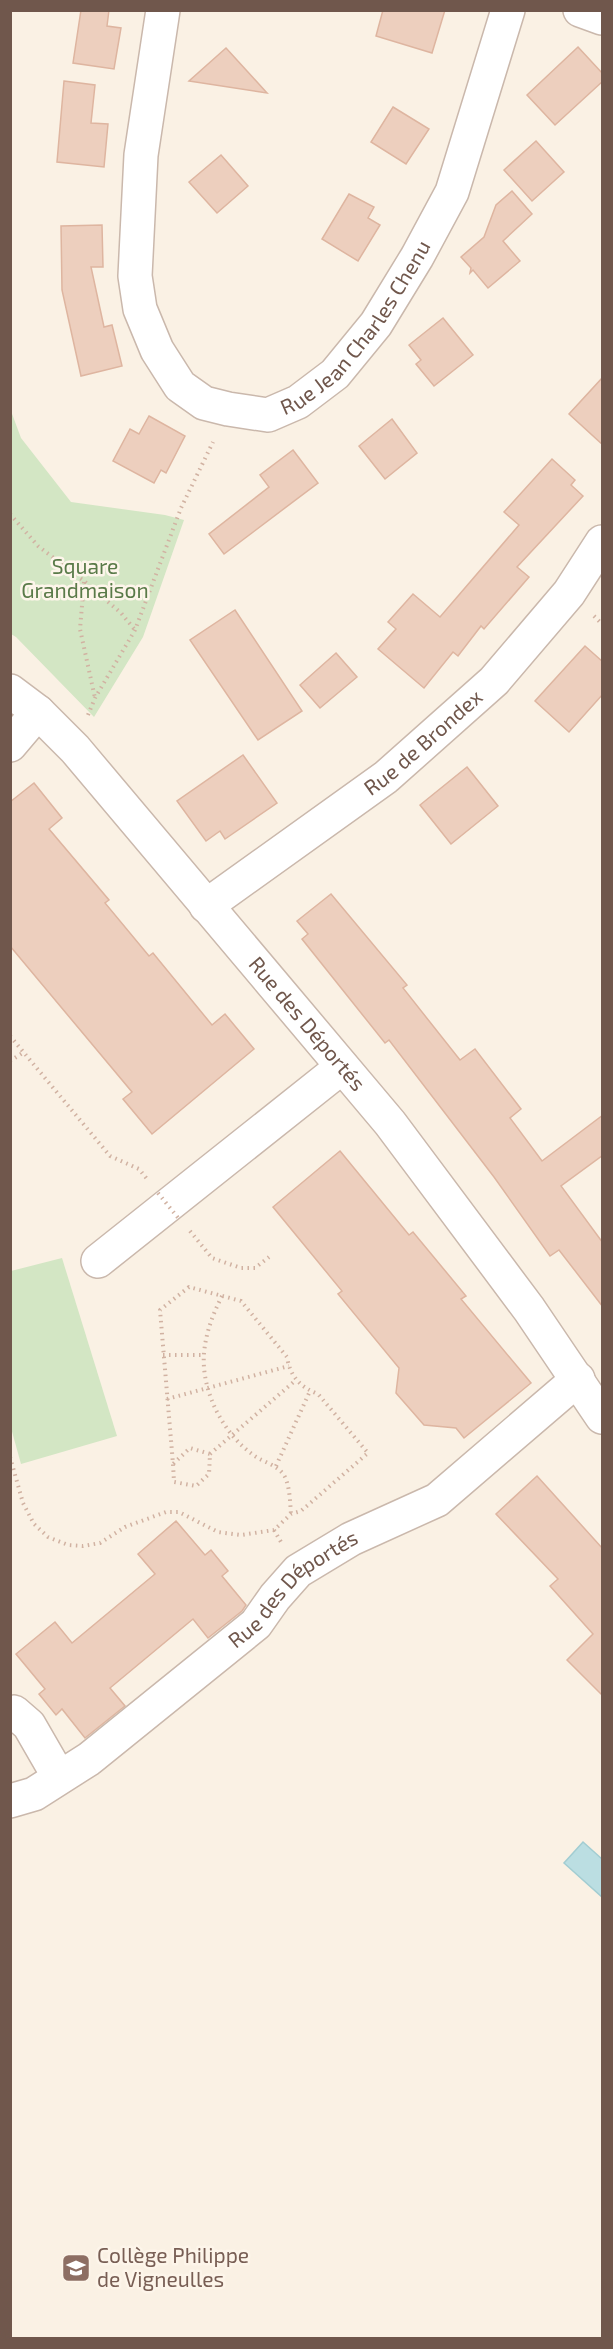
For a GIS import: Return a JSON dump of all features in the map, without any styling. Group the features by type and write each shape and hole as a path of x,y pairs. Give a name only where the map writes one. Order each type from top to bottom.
{"street":[{"name":"Rue Jean Charles Chenu","path":"163,10 141,155 135,276 140,309 157,350 180,386 204,403 268,415 298,402 335,374 376,324 417,257 452,192 508,10"},
{"path":"580,10 603,18"},
{"name":"Rue de Brondex","path":"206,906 386,777 494,681 569,593 603,542"},
{"name":"Rue des Déportés","path":"10,691 38,712 75,749 390,1123 464,1220 603,1417"},
{"path":"10,745 38,712"},
{"path":"98,1261 342,1067"},
{"name":"Rue des Déportés","path":"10,1801 34,1794 89,1759 256,1624 275,1597 298,1571 351,1539 437,1500 578,1380"},
{"path":"10,1714 14,1712 29,1725 58,1778"}],"path":[{"path":"75,749 95,698 135,630 181,508 228,409"},
{"path":"10,514 38,546 121,613 135,630"},
{"path":"84,582 80,629 95,698"},
{"path":"10,1036 110,1156 138,1169 212,1258 241,1268 255,1268 269,1257"},
{"path":"10,1061 24,1052"},
{"path":"10,1458 23,1503 34,1524 48,1537 68,1545 83,1546 100,1543 125,1527 166,1512 179,1512 218,1532 241,1535 274,1530 291,1514 301,1511 368,1454 318,1394 296,1380 289,1366 288,1357 241,1301 189,1287 160,1310 174,1482 196,1486 209,1474 210,1454 296,1380"},
{"path":"222,1296 208,1328 204,1355 208,1388 217,1412 232,1436 251,1454 276,1466 285,1477 291,1514"},
{"path":"164,1355 204,1355"},
{"path":"167,1399 289,1366"},
{"path":"276,1466 310,1391"},
{"path":"173,1464 190,1448 210,1454"}],"green space":[{"name":"Square Grandmaison","path":"11,411 21,438 71,502 165,515 184,520 143,637 94,717 11,634"},
{"path":"62,1258 117,1436 21,1464 11,1428 11,1271"}],"water":[{"path":"583,1842 602,1859 602,1897 564,1863"}],"building":[{"path":"81,10 109,10 107,26 121,28 114,69 73,63"},
{"path":"383,10 445,10 432,53 376,36"},
{"path":"578,47 603,74 603,81 555,125 527,95"},
{"path":"226,48 267,93 189,81"},
{"path":"64,81 95,85 91,123 108,124 104,167 57,162"},
{"path":"393,107 429,129 406,164 371,142"},
{"path":"536,141 564,172 532,201 504,170"},
{"path":"221,155 248,186 217,213 189,182"},
{"path":"512,191 532,214 503,241 520,261 488,288 473,270 470,273 471,268 461,257 484,237 496,205"},
{"path":"349,194 374,207 368,218 380,225 358,261 322,239"},
{"path":"102,225 103,267 91,267 104,327 112,325 122,366 81,376 62,290 61,226"},
{"path":"443,318 473,355 434,386 416,364 421,360 409,345"},
{"path":"603,377 603,445 569,414"},
{"path":"149,416 185,436 166,473 161,470 154,483 113,461 130,429 139,434"},
{"path":"392,419 417,453 385,479 359,446"},
{"path":"293,450 318,483 224,554 209,534 269,487 260,475"},
{"path":"552,459 575,480 571,485 583,496 517,567 529,577 484,629 481,626 458,656 453,652 424,688 378,649 396,629 388,622 413,594 440,617 519,525 504,512"},
{"path":"235,610 302,711 258,740 190,640"},
{"path":"585,646 603,662 603,694 569,732 535,701"},
{"path":"336,653 357,677 320,708 300,685"},
{"path":"243,755 277,803 225,839 220,831 206,841 177,801"},
{"path":"467,767 498,806 451,844 420,805"},
{"path":"34,783 62,818 49,829 109,900 105,903 149,956 153,953 212,1025 225,1014 254,1049 152,1134 123,1099 132,1092 10,946 10,802"},
{"path":"331,894 407,985 403,988 460,1060 475,1049 521,1109 510,1118 542,1161 603,1115 603,1155 561,1186 603,1243 603,1307 559,1250 550,1256 494,1177 389,1040 385,1043 302,939 308,934 297,921"},
{"path":"340,1151 409,1235 413,1232 466,1296 461,1299 531,1383 464,1438 456,1428 424,1425 396,1393 399,1368 338,1294 342,1291 273,1207"},
{"path":"537,1476 603,1549 603,1696 567,1660 593,1634 550,1586 558,1579 496,1514"},
{"path":"176,1521 205,1555 211,1550 228,1571 222,1576 246,1605 242,1611 208,1638 193,1619 110,1688 125,1706 85,1738 62,1709 56,1715 39,1694 45,1689 16,1654 55,1622 72,1643 155,1574 138,1554"}],"place":[{"name":"Collège Philippe de Vigneulles","path":"76,2268"}]}
